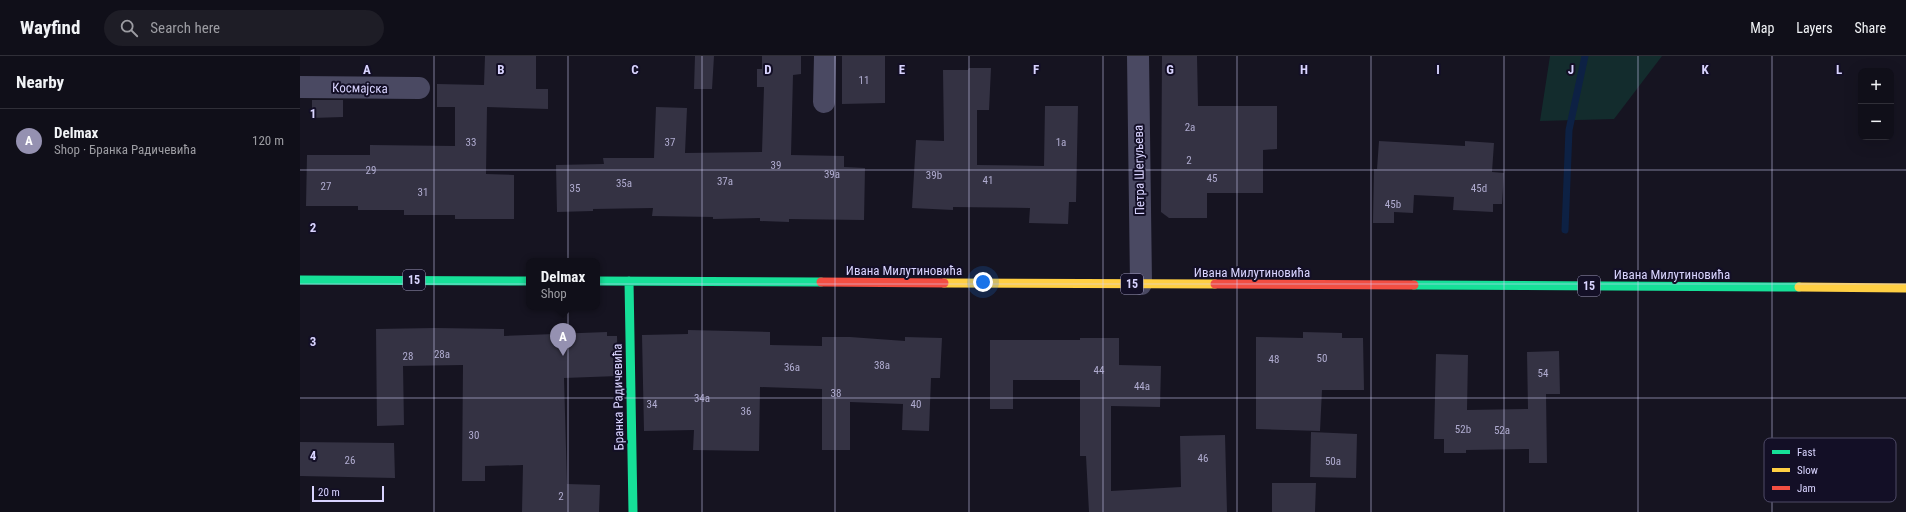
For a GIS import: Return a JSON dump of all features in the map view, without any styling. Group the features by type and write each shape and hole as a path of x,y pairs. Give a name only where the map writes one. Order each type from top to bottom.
{"main road":[{"name":"15","path":"300,280 526,281"},
{"name":"Ивана Милутиновића","path":"600,281 1906,288"},
{"name":"Бранка Радичевића","path":"629,281 633,512"}],"street":[{"path":"824,102 825,56"},
{"name":"Петра Шегуљева","path":"1138,56 1141,284"},
{"name":"Космајска","path":"300,87 419,88"}],"green space":[{"path":"1550,56 1662,56 1614,119 1540,121"}],"building":[{"path":"485,56 536,56 536,89 548,89 548,109 487,107 486,174 514,175 514,219 455,219 455,215 404,215 404,210 358,210 358,206 306,206 307,155 370,155 370,145 455,146 455,107 437,107 437,84 484,85"},
{"path":"695,56 714,56 712,89 694,89"},
{"path":"762,56 801,56 801,74 793,75 791,155 844,156 844,167 865,168 864,220 789,219 789,222 760,221 760,218 713,219 713,217 652,216 653,208 593,209 593,211 557,212 556,165 604,164 603,158 654,158 656,107 687,108 685,153 762,152 764,87 757,87 757,69 762,69"},
{"path":"842,56 885,56 885,103 842,104"},
{"path":"1162,56 1197,56 1198,106 1277,106 1277,149 1263,150 1263,193 1207,193 1207,218 1169,218 1161,212"},
{"path":"969,68 991,68 989,110 977,110 977,165 1044,166 1045,106 1078,106 1076,202 1069,202 1068,224 1029,223 1030,208 953,207 953,210 912,208 916,140 944,141 943,70 968,70"},
{"path":"312,100 343,100 343,117 312,118"},
{"path":"1379,141 1465,146 1465,141 1494,143 1492,172 1504,173 1502,204 1493,204 1493,212 1453,210 1454,197 1414,195 1413,213 1394,212 1394,223 1373,223 1374,169 1377,169"},
{"path":"376,329 504,329 504,336 607,332 607,336 617,336 618,376 564,378 567,484 600,485 599,512 522,512 523,465 485,466 485,481 462,481 463,365 403,366 404,425 377,426"},
{"path":"688,330 770,332 770,345 822,346 822,337 850,337 905,341 905,337 942,338 940,378 931,378 929,431 902,430 903,404 850,402 850,450 822,450 822,389 760,387 759,451 693,450 694,430 644,431 642,335 688,334"},
{"path":"1303,332 1342,333 1342,338 1363,338 1364,390 1322,390 1320,431 1256,429 1256,337 1303,338"},
{"path":"1080,338 1119,338 1119,365 1161,366 1160,407 1111,406 1111,491 1181,487 1180,436 1225,435 1227,512 1089,512 1086,456 1080,456 1080,380 1013,380 1013,409 990,409 990,340 1080,340"},
{"path":"1559,351 1560,394 1546,394 1547,463 1529,463 1529,449 1466,450 1466,453 1444,453 1444,439 1434,439 1436,354 1468,355 1467,410 1528,409 1527,352"},
{"path":"1311,432 1357,434 1356,478 1310,477"},
{"path":"300,442 394,443 395,478 300,476"},
{"path":"1272,483 1316,483 1315,512 1272,512"}],"waterway":[{"path":"1565,230 1569,130 1585,56"}],"traffic: fast":[{"path":"300,280 526,281"},
{"path":"600,281 821,282"},
{"path":"629,281 633,512"},
{"path":"1414,285 1799,287"}],"traffic: slow":[{"path":"944,283 1215,284"},
{"path":"1799,287 1906,288"}],"traffic: jam":[{"path":"821,282 944,283"},
{"path":"1215,284 1414,285"}],"place":[{"name":"Delmax","path":"563,356"}]}
